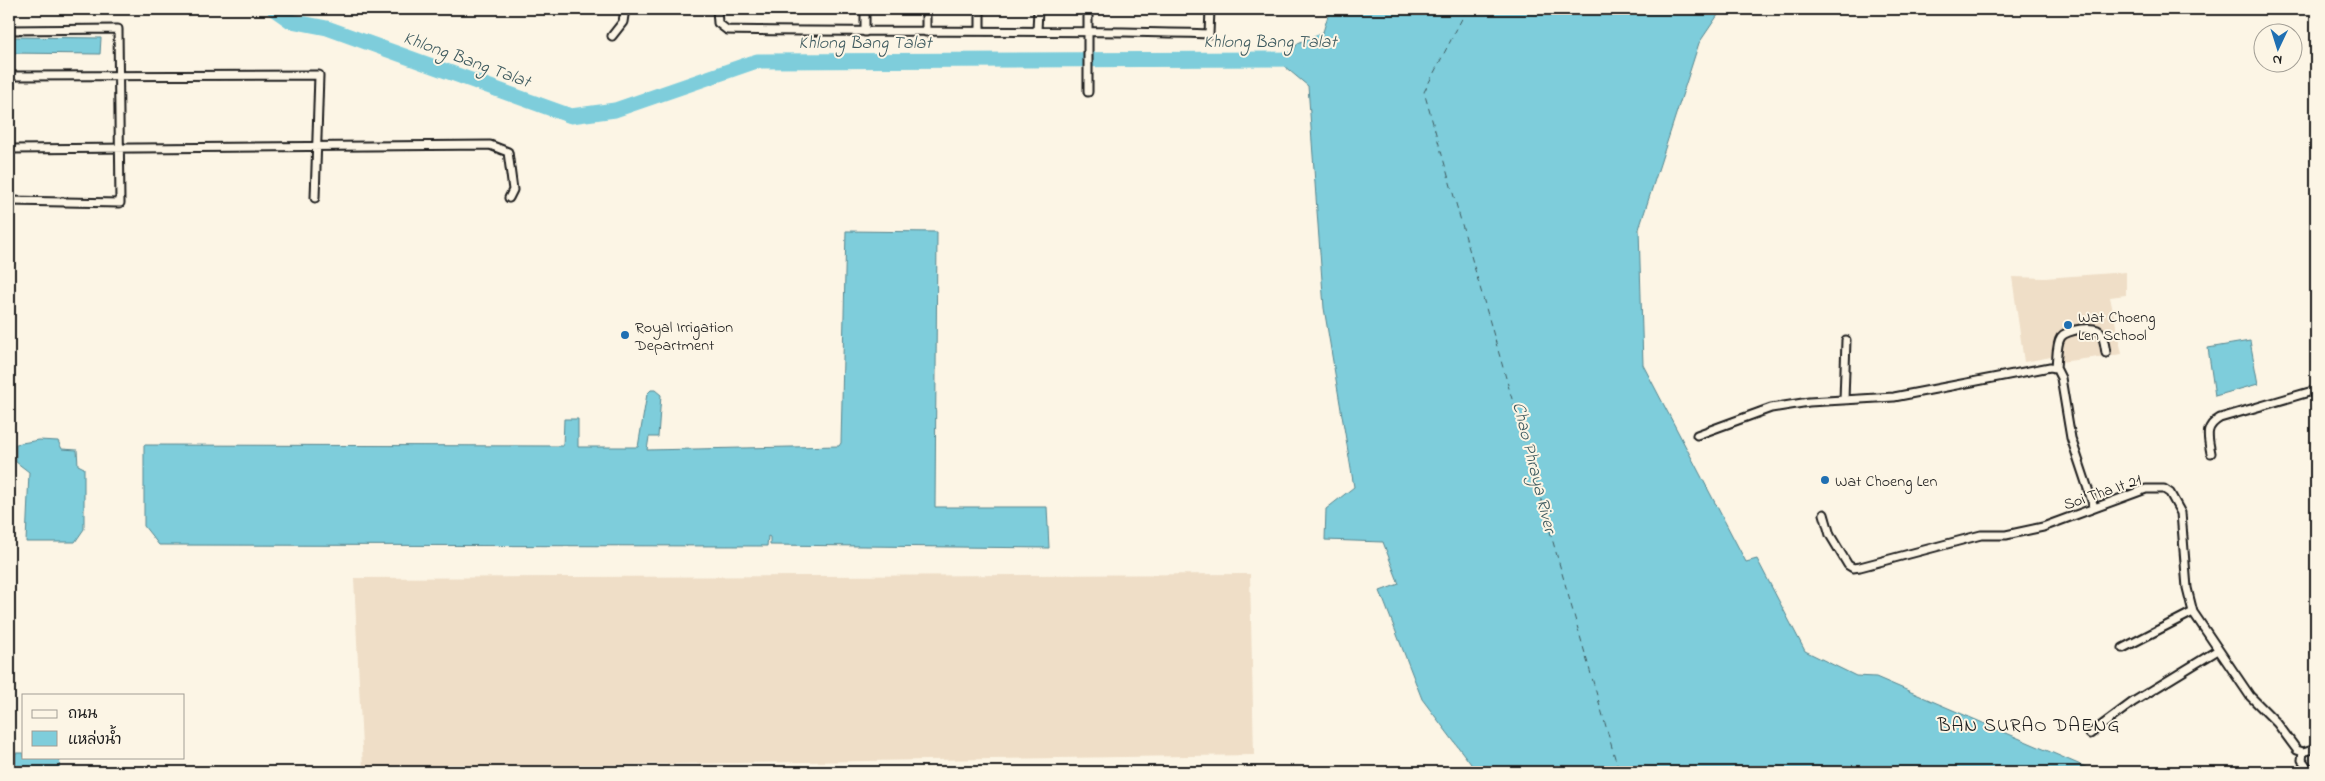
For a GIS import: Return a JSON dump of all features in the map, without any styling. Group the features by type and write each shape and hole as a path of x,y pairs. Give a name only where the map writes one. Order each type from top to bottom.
{"street":[{"path":"612,36 623,22 625,9"},
{"path":"717,9 718,23 727,30 865,32 1089,30 1210,34 1210,9"},
{"path":"865,9 865,32"},
{"path":"926,9 926,32"},
{"path":"980,9 980,32"},
{"path":"1038,9 1038,31"},
{"path":"1088,9 1088,92"},
{"path":"9,30 118,30 120,203 9,201"},
{"path":"9,76 120,74 319,75 315,198"},
{"path":"9,149 120,147 316,148 490,145 508,152 513,190 509,198"},
{"path":"2094,507 2071,438 2061,378 2056,368 2059,339 2063,334 2086,328 2098,330 2102,334 2106,353"},
{"path":"1844,400 1846,340"},
{"path":"1697,435 1771,408 1809,402 1894,397 2042,367 2056,368"},
{"path":"2211,453 2207,432 2209,426 2220,418 2316,390"},
{"name":"Soi Tha It 21","path":"1824,514 1830,535 1848,565 1853,568 1981,535 2014,534 2043,527 2146,489 2159,487 2170,493 2181,513 2187,588 2193,612 2250,696 2277,723 2297,750 2303,752"},
{"path":"2123,648 2193,612"},
{"path":"2090,734 2133,702 2218,650"},
{"path":"2310,772 2302,760 2303,752 2316,748"}],"shaded area":[{"name":"Wat Choeng Len School","path":"2126,272 2126,295 2110,297 2122,354 2060,362 2056,356 2024,362 2012,277 2045,278"},
{"path":"1250,574 1254,755 363,769 354,578"}],"water":[{"name":"Chao Phraya River","path":"1330,9 1722,9 1699,43 1639,229 1643,365 1746,562 1757,559 1805,651 1856,676 1876,677 2097,772 1477,772 1422,699 1380,591 1399,584 1383,542 1325,540 1326,509 1354,487 1324,308 1308,86 1284,66 1298,43 1323,32"},
{"path":"9,37 101,38 100,54 9,53"},
{"path":"846,231 937,232 935,507 1047,507 1049,548 770,545 770,537 768,536 767,546 159,545 144,526 144,445 563,446 564,419 578,419 578,447 638,447 647,394 651,390 655,390 661,395 658,437 649,437 647,450 839,446 841,443"},
{"path":"2250,341 2258,384 2215,396 2208,348"},
{"path":"39,440 58,441 62,449 77,450 78,465 84,468 84,529 75,542 26,542 29,472 16,462 16,444"},
{"path":"16,753 22,753 22,758 60,758 59,772 15,772"}],"waterway":[{"name":"Khlong Bang Talat","path":"274,9 291,21 327,28 571,116 615,110 757,61 1308,59"}],"ferry route":[{"path":"1467,9 1424,92 1619,772"}],"place":[{"name":"Wat Choeng Len School","path":"2068,325"},
{"name":"Royal Irrigation Department","path":"625,335"},
{"name":"Wat Choeng Len","path":"1825,480"}],"district":[{"name":"BAN SURAO DAENG","path":"2029,724"}]}
